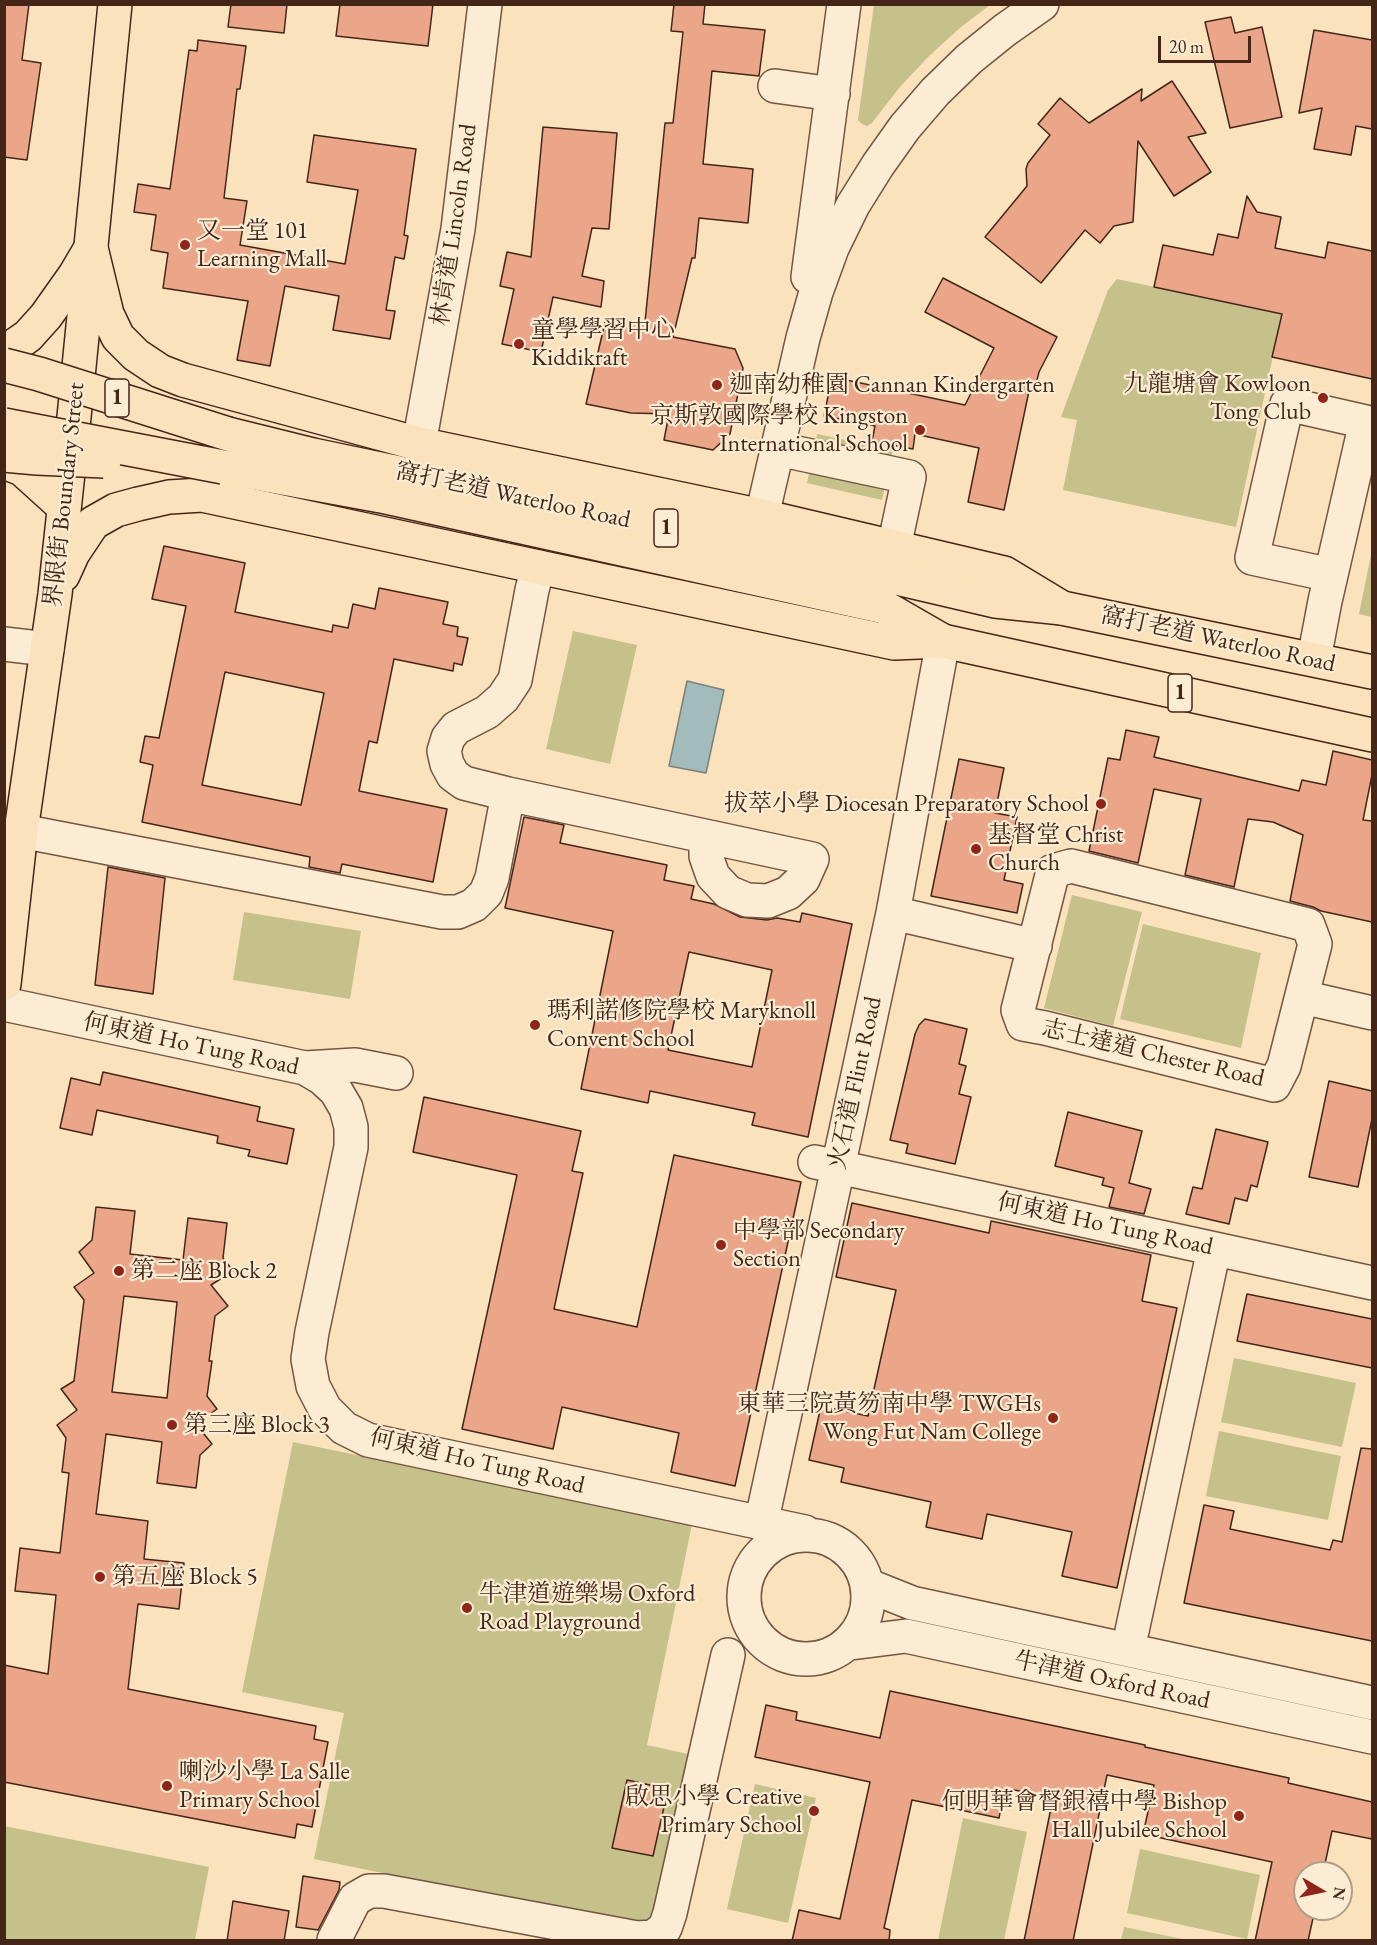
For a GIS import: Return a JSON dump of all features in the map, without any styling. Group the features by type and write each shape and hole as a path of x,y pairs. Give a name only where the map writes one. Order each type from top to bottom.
{"main road":[{"name":"界限街 Boundary Street","path":"4,984 21,831 55,594 115,4"},
{"path":"4,353 28,336 46,315 91,248"},
{"name":"窩打老道 Waterloo Road","path":"91,248 107,314 118,337 136,355 160,371 217,390 419,444 762,516 890,577 943,641"},
{"name":"窩打老道 Waterloo Road","path":"4,365 261,443 858,569 995,601 1062,608 1372,672"},
{"path":"202,495 180,485 172,456 174,440 181,413 189,401 197,395 217,390"},
{"path":"4,425 223,466"},
{"name":"窩打老道 Waterloo Road","path":"4,454 38,458 223,466 381,496 839,596 890,577"},
{"path":"4,462 22,469 64,507"},
{"name":"窩打老道 Waterloo Road","path":"55,594 73,553 93,523 116,510 138,504 169,497 202,495 894,643 943,641 1372,735"}],"street":[{"name":"林肯道 Lincoln Road","path":"419,444 458,229 485,4"},
{"path":"803,338 804,306 844,4"},
{"path":"762,516 803,338 816,292 832,248 853,205 905,127 935,92 978,52 1042,4"},
{"path":"775,86 832,94"},
{"path":"825,151 838,165 847,169 858,171 878,165"},
{"path":"1314,659 1366,422 1287,404 1252,558 1331,575"},
{"path":"778,449 909,477 890,577"},
{"path":"538,567 515,680 503,698 487,712 456,728 448,738 444,751 453,775 464,783 508,794 706,837"},
{"name":"火石道 Flint Road","path":"761,1524 824,1232 827,1165 893,913 943,641"},
{"path":"4,644 47,649"},
{"path":"21,831 442,912 458,912 474,905 486,893 492,878 508,794"},
{"name":"志士達道 Chester Road","path":"1071,866 1308,925 1314,944 1284,1066 1274,1085 1023,1024 1018,1011 1035,946 1053,871 1071,866"},
{"path":"893,913 1035,946"},
{"path":"1302,997 1372,1014"},
{"name":"何東道 Ho Tung Road","path":"4,1004 305,1068 322,1078 336,1091 346,1108 351,1127 351,1147 308,1359 313,1386 325,1409 344,1428 368,1440 805,1532"},
{"path":"305,1068 355,1065 396,1073"},
{"name":"何東道 Ho Tung Road","path":"827,1165 1372,1283"},
{"path":"1132,1631 1214,1249"},
{"path":"805,1532 838,1543 852,1554 862,1569 867,1585 867,1612 862,1626 851,1642 822,1658 804,1660 786,1656 770,1648 757,1636 747,1619 744,1599 746,1580 754,1562 768,1547 785,1538 805,1532"},
{"name":"牛津道 Oxford Road","path":"867,1585 912,1602 1372,1703"},
{"name":"牛津道 Oxford Road","path":"851,1642 906,1636 1372,1737"},
{"path":"333,1941 356,1899 369,1890 637,1938 652,1937 665,1928 728,1655"}],"shaded area":[{"path":"874,5 990,5 929,56 867,126 858,120"},
{"path":"1117,279 1282,314 1236,527 1063,490 1077,420 1061,417 1108,290"},
{"path":"817,434 893,450 882,500 807,483"},
{"path":"1372,550 1372,617 1359,614"},
{"path":"573,631 637,645 610,764 546,749"},
{"path":"1072,895 1142,912 1113,1026 1044,1008"},
{"path":"244,912 361,931 350,999 233,980"},
{"path":"1143,924 1261,953 1241,1048 1120,1019"},
{"path":"1234,1358 1356,1383 1342,1447 1221,1422"},
{"path":"1219,1431 1341,1456 1328,1520 1206,1496"},
{"name":"牛津道遊樂場 Oxford Road Playground","path":"293,1442 692,1524 647,1745 688,1754 651,1928 314,1859 344,1713 242,1692"},
{"path":"755,1784 816,1798 788,1923 727,1909"},
{"path":"963,1818 1027,1832 1004,1940 938,1940"},
{"path":"4,1826 209,1867 195,1940 5,1940"},
{"path":"1140,1849 1260,1875 1247,1939 1127,1913"},
{"path":"1124,1927 1187,1940 1121,1940"}],"water":[{"path":"687,681 724,690 706,773 669,766"}],"building":[{"path":"4,4 29,4 22,60 41,63 27,160 4,157"},
{"path":"231,4 287,4 284,33 228,27"},
{"path":"340,4 433,4 428,46 336,36"},
{"path":"674,4 705,4 703,24 765,30 759,76 712,71 703,164 753,169 748,223 699,218 695,258 692,258 673,337 735,349 743,368 730,434 713,450 664,440 669,414 631,413 586,404 606,318 645,322 665,123 673,123 683,32 671,31"},
{"path":"1231,17 1235,33 1262,27 1282,117 1230,128 1205,22"},
{"path":"1314,30 1372,40 1372,129 1356,126 1351,155 1314,149 1322,108 1299,113"},
{"path":"198,40 246,46 240,89 237,89 224,198 247,201 240,245 345,264 358,190 307,182 314,135 416,149 404,235 408,236 404,259 395,257 386,310 395,311 390,339 333,330 339,296 285,286 270,366 237,360 248,301 163,288 168,253 151,250 156,215 134,212 138,184 170,189 189,50 197,51"},
{"path":"1172,81 1206,133 1188,137 1211,172 1174,196 1138,141 1133,222 1114,226 1100,243 1085,230 1041,283 985,237 1027,186 1028,163 1050,135 1038,124 1060,98 1089,123 1142,89 1141,101"},
{"path":"543,127 617,133 609,229 592,228 582,276 604,281 601,307 553,297 541,352 502,344 514,289 500,286 507,252 531,257"},
{"name":"九龍塘會 Kowloon Tong Club","path":"1247,196 1257,212 1281,217 1275,248 1325,258 1328,242 1372,251 1372,379 1272,357 1282,314 1154,287 1163,245 1213,255 1218,234 1238,238"},
{"path":"943,278 1057,337 1039,372 1034,392 1029,391 1004,510 968,502 979,448 915,434 913,449 872,441 875,426 824,416 832,377 965,405 994,348 925,312"},
{"path":"164,546 245,563 235,612 332,632 333,625 348,628 353,604 375,609 379,588 448,602 443,624 458,627 457,636 468,638 462,665 454,663 453,671 394,659 377,743 369,741 359,791 447,809 433,882 342,864 340,873 309,867 310,857 142,822 153,765 140,762 145,736 159,738 186,606 152,599","holes":["225,672 324,693 301,805 202,785"]},
{"path":"1126,730 1159,737 1154,757 1299,791 1302,780 1326,785 1333,751 1372,760 1372,775 1363,820 1372,821 1372,922 1321,911 1290,901 1303,835 1273,822 1248,819 1234,887 1185,875 1201,799 1154,789 1138,863 1089,851 1108,758 1120,760"},
{"name":"基督堂 Christ Church","path":"959,759 1004,768 995,813 1017,817 1004,880 1023,884 1017,913 931,896"},
{"path":"524,817 564,825 560,843 667,865 664,880 694,886 691,899 714,904 740,917 767,920 777,918 800,922 802,913 852,924 808,1137 752,1125 755,1113 650,1091 648,1103 581,1089 613,931 505,908","holes":["689,952 772,970 752,1067 668,1050"]},
{"path":"108,867 165,878 153,994 95,985"},
{"path":"925,1019 967,1029 959,1064 966,1066 959,1094 971,1097 955,1164 906,1153 908,1144 890,1140 915,1034"},
{"path":"103,1072 260,1107 257,1121 294,1129 287,1164 248,1156 250,1150 217,1143 218,1136 97,1110 92,1135 60,1128 71,1078 100,1085"},
{"path":"1329,1081 1372,1091 1372,1119 1358,1187 1309,1177"},
{"name":"中學部 Secondary Section","path":"424,1097 581,1131 572,1171 583,1173 554,1309 637,1327 674,1155 801,1182 735,1486 671,1472 679,1433 562,1407 553,1449 462,1429 517,1175 413,1152"},
{"path":"1068,1112 1142,1131 1129,1183 1151,1189 1144,1214 1109,1207 1114,1188 1102,1185 1104,1178 1055,1166"},
{"path":"1216,1129 1268,1142 1257,1187 1251,1185 1247,1201 1235,1198 1229,1224 1186,1214 1193,1187 1202,1189"},
{"name":"東華三院黃笏南中學 TWGHs Wong Fut Nam College","path":"852,1203 989,1233 991,1221 1151,1255 1142,1301 1177,1308 1117,1588 1062,1576 1072,1532 987,1514 982,1539 926,1527 931,1502 841,1482 844,1468 809,1460 821,1406 868,1416 896,1290 836,1277"},
{"path":"96,1207 135,1211 130,1254 183,1260 188,1218 227,1223 223,1258 233,1271 211,1285 228,1306 215,1316 209,1361 212,1361 207,1396 217,1409 196,1424 212,1444 200,1455 196,1488 157,1483 162,1442 106,1434 96,1514 148,1521 144,1559 184,1563 179,1609 138,1604 128,1689 316,1726 314,1739 328,1742 312,1827 297,1824 295,1838 4,1782 4,1665 48,1674 56,1595 15,1591 20,1548 60,1553 69,1473 62,1472 66,1438 57,1425 77,1410 61,1389 74,1381 84,1300 74,1287 94,1273 79,1252 92,1240","holes":["124,1296 177,1302 167,1398 112,1392"]},
{"path":"1247,1294 1372,1319 1372,1368 1237,1341"},
{"path":"1361,1448 1372,1449 1372,1641 1184,1603 1204,1505 1234,1511 1230,1529 1330,1550 1333,1540 1342,1542"},
{"path":"890,1691 1289,1778 1288,1783 1372,1802 1372,1839 1332,1831 1326,1861 1293,1861 1293,1921 1312,1921 1308,1941 1255,1941 1272,1862 1143,1834 1154,1785 1107,1775 1073,1941 1024,1941 1053,1798 1005,1788 999,1818 912,1800 884,1928 890,1930 889,1941 792,1941 799,1910 840,1919 870,1782 755,1757 766,1705 797,1712 796,1720 880,1738"},
{"path":"627,1780 668,1789 653,1856 612,1848"},
{"path":"303,1876 340,1882 339,1890 318,1930 296,1927"},
{"path":"233,1901 289,1911 284,1941 227,1941"}],"place":[{"name":"又一堂 101 Learning Mall","path":"185,245"},
{"name":"童學學習中心 Kiddikraft","path":"519,344"},
{"name":"迦南幼稚園 Cannan Kindergarten","path":"717,385"},
{"name":"九龍塘會 Kowloon Tong Club","path":"1323,398"},
{"name":"京斯敦國際學校 Kingston International School","path":"920,430"},
{"name":"拔萃小學 Diocesan Preparatory School","path":"1101,804"},
{"name":"基督堂 Christ Church","path":"976,849"},
{"name":"瑪利諾修院學校 Maryknoll Convent School","path":"535,1025"},
{"name":"中學部 Secondary Section","path":"721,1245"},
{"name":"第二座 Block 2","path":"119,1271"},
{"name":"東華三院黃笏南中學 TWGHs Wong Fut Nam College","path":"1053,1418"},
{"name":"第三座 Block 3","path":"172,1425"},
{"name":"第五座 Block 5","path":"100,1577"},
{"name":"牛津道遊樂場 Oxford Road Playground","path":"467,1608"},
{"name":"喇沙小學 La Salle Primary School","path":"167,1786"},
{"name":"啟思小學 Creative Primary School","path":"814,1811"},
{"name":"何明華會督銀禧中學 Bishop Hall Jubilee School","path":"1239,1816"}]}
